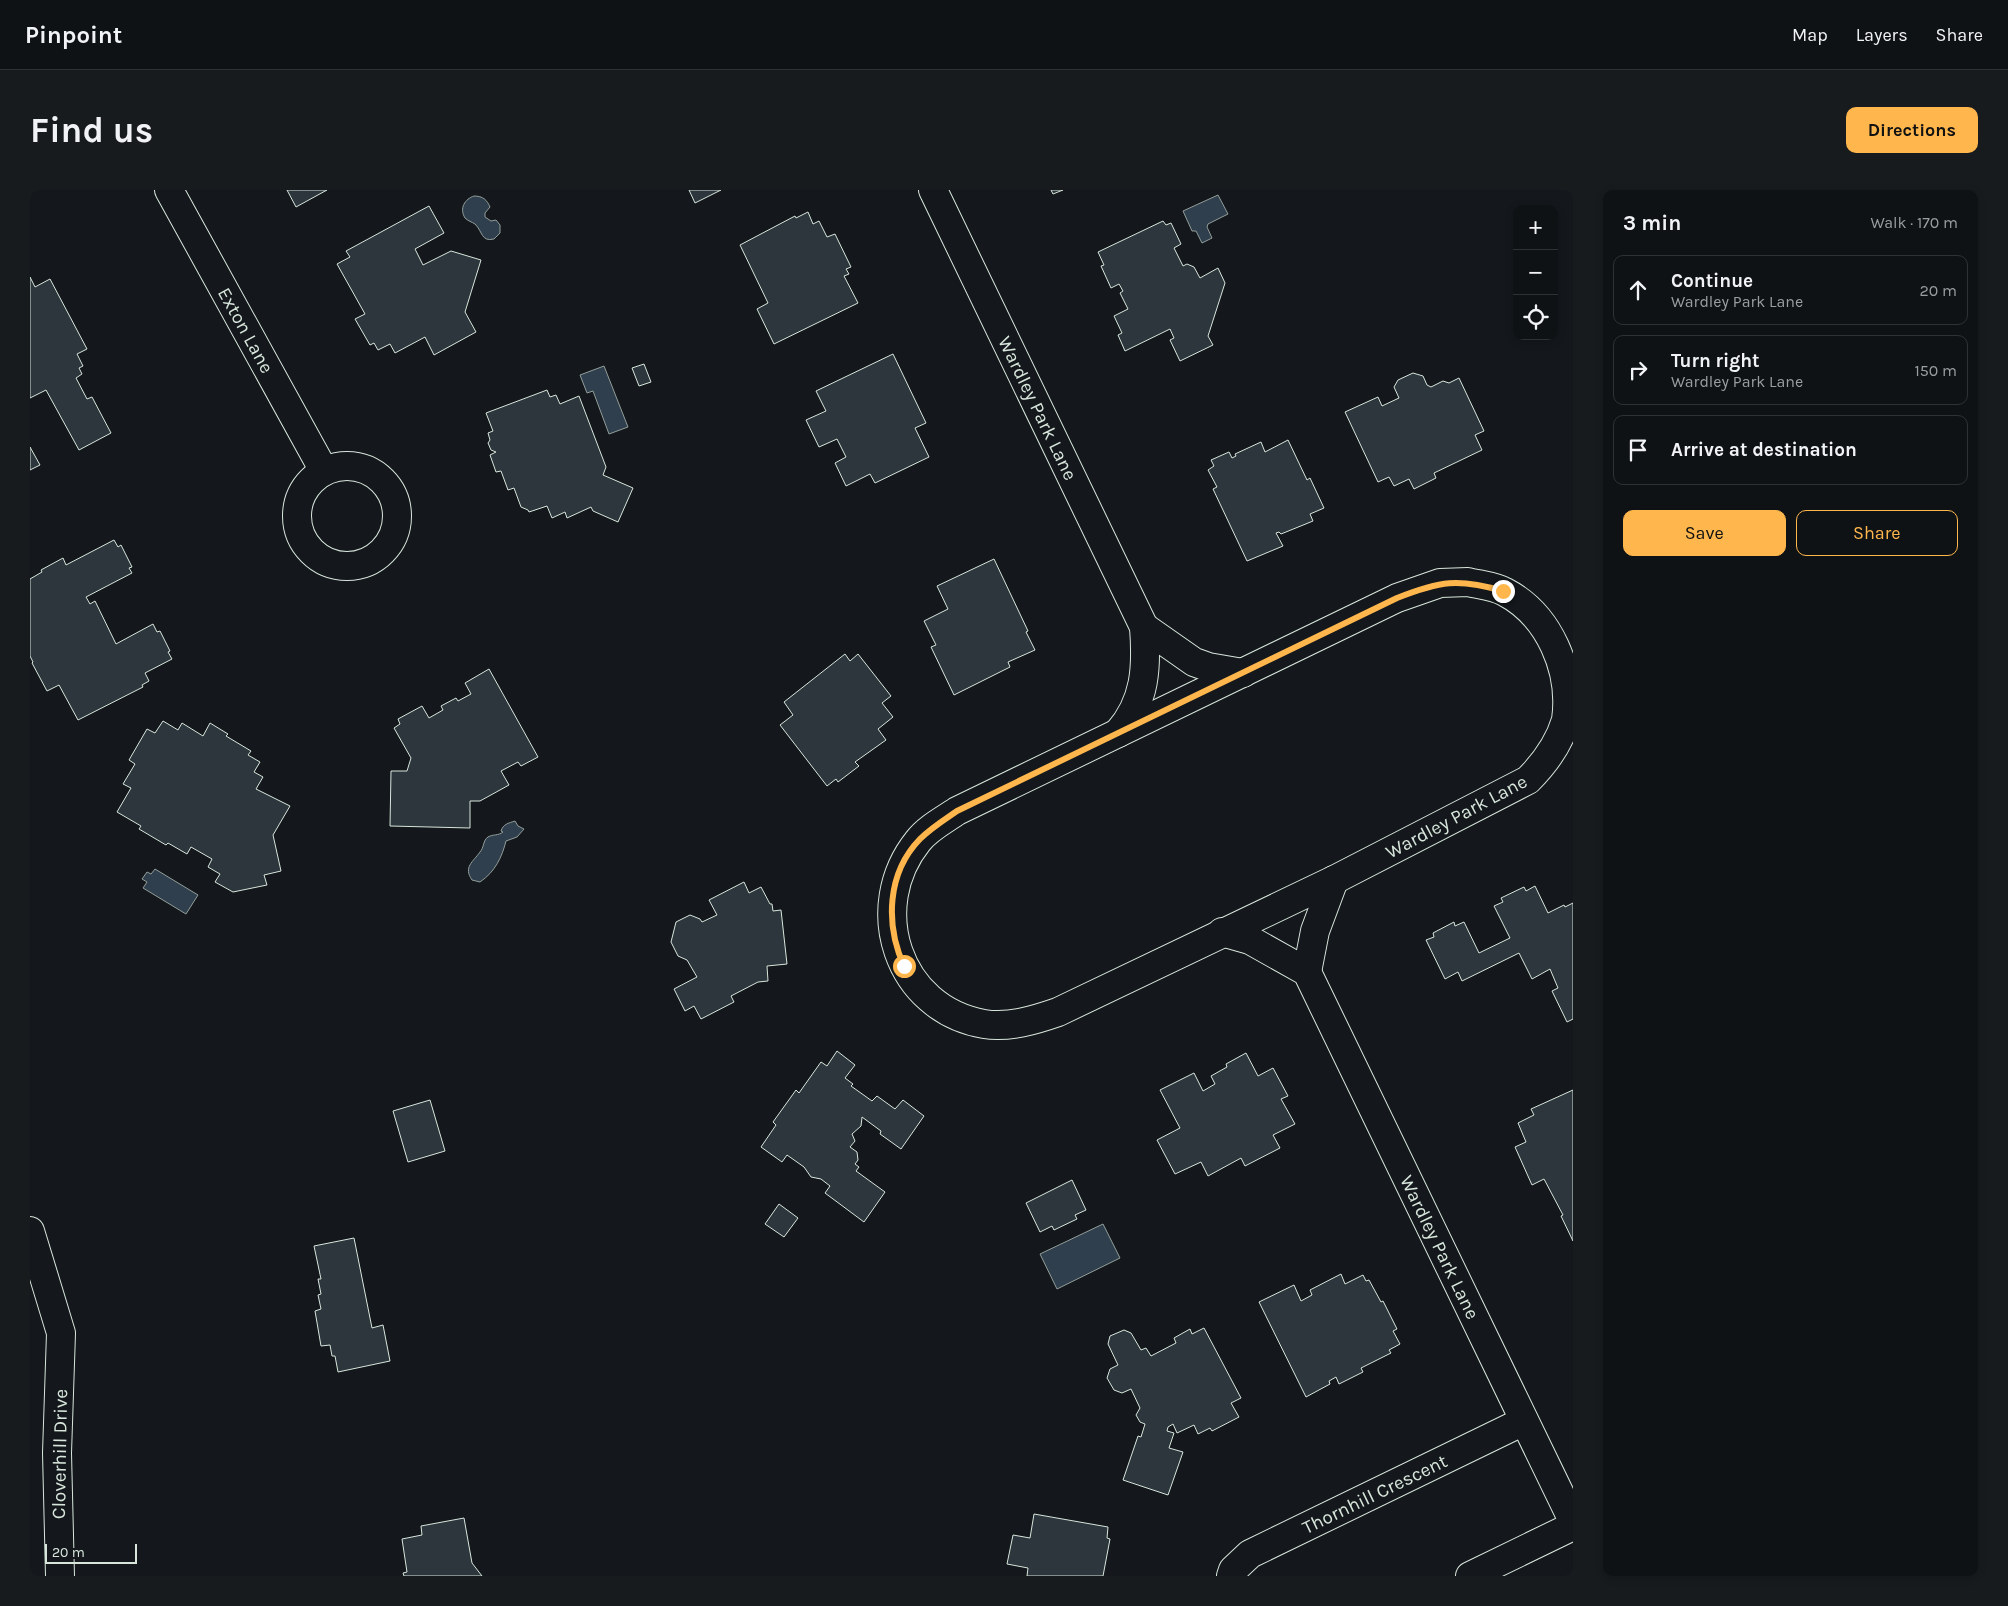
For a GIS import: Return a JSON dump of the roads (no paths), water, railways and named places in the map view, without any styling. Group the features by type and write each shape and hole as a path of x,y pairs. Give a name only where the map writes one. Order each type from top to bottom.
{"street":[{"name":"Exton Lane","path":"169,190 324,471"},
{"name":"Wardley Park Lane","path":"933,190 1144,627 1146,659 1140,695 1128,721 1117,734"},
{"name":"Wardley Park Lane","path":"1468,582 1503,591 1531,610 1552,637 1564,665 1568,684 1566,718 1560,736 1542,766 1528,780 1334,880 1058,1012 1016,1024 985,1024 957,1015 931,1000 913,980 904,966 894,938 892,907 896,880 903,864 919,840 957,811 1243,673 1397,598 1440,583 1468,582"},
{"name":"Wardley Park Lane","path":"1144,627 1194,662 1208,667 1243,673"},
{"path":"1222,932 1250,940 1307,972 1315,931 1334,880"},
{"name":"Wardley Park Lane","path":"1307,972 1573,1521"},
{"name":"Cloverhill Drive","path":"30,1231 62,1333 57,1453 60,1576"},
{"name":"Thornhill Crescent","path":"1231,1576 1233,1570 1250,1554 1524,1421"},
{"path":"1470,1576 1573,1526"}],"water":[{"path":"1218,195 1228,214 1208,224 1207,227 1212,238 1202,243 1196,231 1192,231 1183,211"},
{"path":"474,196 486,200 490,207 485,213 485,217 491,221 496,220 500,225 500,233 494,239 484,238 478,227 467,220 463,214 464,204"},
{"path":"604,366 628,427 609,434 593,391 587,393 580,375"},
{"path":"515,821 518,826 524,829 517,837 506,841 500,858 490,874 480,882 472,880 468,872 469,868 481,850 486,838 503,832 501,831 505,825"},
{"path":"155,869 198,895 186,914 143,888 147,882 142,879 147,872 151,874"},
{"path":"1103,1224 1120,1258 1057,1289 1040,1254"}]}
